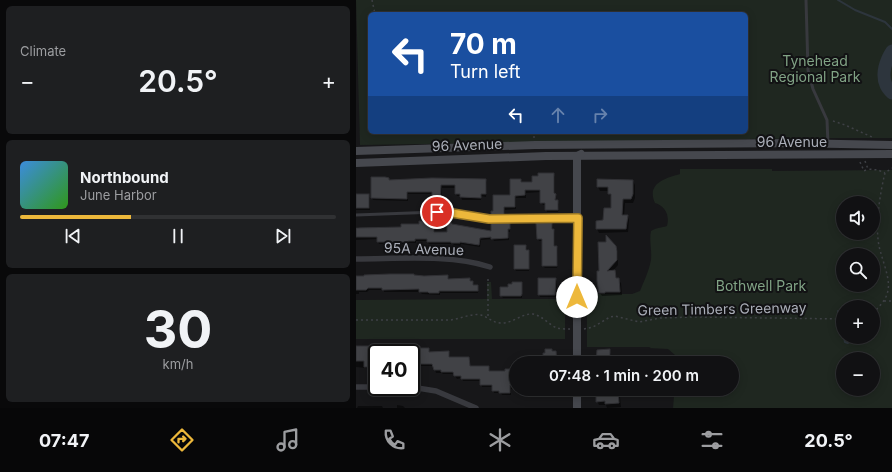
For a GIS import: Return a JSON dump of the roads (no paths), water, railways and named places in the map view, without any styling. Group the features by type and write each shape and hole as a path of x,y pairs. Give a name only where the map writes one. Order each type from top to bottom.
{"main road":[{"name":"96 Avenue","path":"356,151 535,145 892,145"},
{"path":"577,356 577,156 594,145"},
{"name":"96 Avenue","path":"356,163 515,156 892,154"},
{"path":"577,396 577,408"}],"street":[{"name":"95A Avenue","path":"356,259 443,260 472,262 490,267"},
{"path":"356,388 368,388"},
{"path":"420,388 436,391 476,408"}],"lane":[{"path":"806,0 808,70 813,89 827,120 828,144"},
{"path":"356,216 437,212 489,219 578,218"}],"waterway":[{"path":"838,0 855,10 885,22 892,29"},
{"path":"892,51 886,63 884,72 886,86 892,93"}],"park label":[{"name":"Tynehead Regional Park","path":"815,70"},
{"name":"Bothwell Park","path":"761,286"}]}
